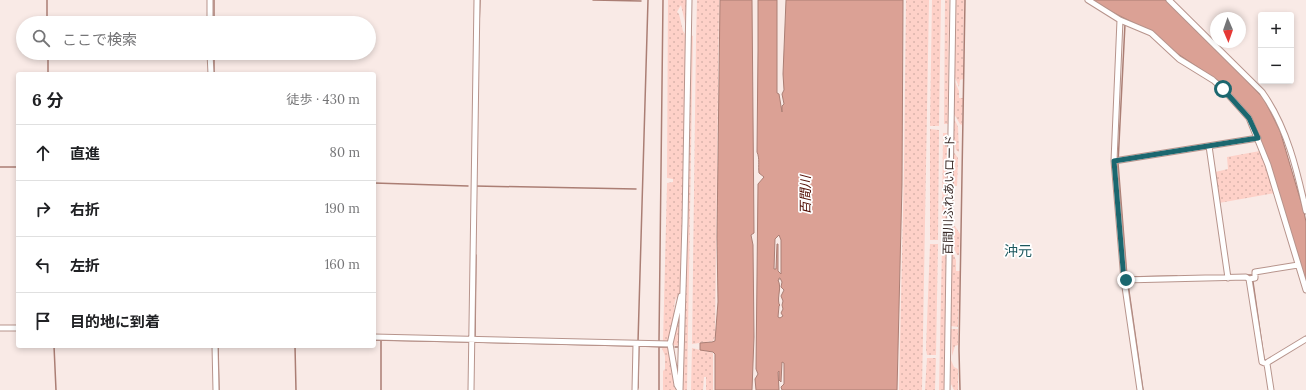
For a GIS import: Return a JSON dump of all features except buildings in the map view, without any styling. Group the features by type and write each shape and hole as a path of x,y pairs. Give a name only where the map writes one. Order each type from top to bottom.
{"street":[{"path":"210,0 210,16"},
{"path":"471,390 477,0"},
{"path":"680,390 689,0"},
{"name":"百間川ふれあいロード","path":"947,390 953,0"},
{"path":"1088,0 1120,20 1151,33 1179,59 1213,80 1249,118 1268,165 1306,290"},
{"path":"1169,0 1262,92 1271,105 1283,130 1291,152 1306,210"},
{"path":"1120,20 1117,161 1126,280 1140,390"},
{"path":"210,60 211,72"},
{"path":"1117,161 1258,138"},
{"path":"1209,146 1228,276"},
{"path":"1126,280 1228,276 1256,278 1255,272 1298,265"},
{"path":"1251,278 1262,362 1267,364"},
{"path":"680,390 677,385 670,344 679,299 682,294"},
{"path":"0,328 16,328"},
{"path":"376,337 637,345 670,344"},
{"path":"1267,364 1306,339"},
{"path":"635,390 637,345"},
{"path":"215,348 216,390"},
{"path":"1267,364 1271,390"}],"shaded area":[{"path":"668,0 687,0 686,27 681,5 677,12 685,34 685,141 680,293 675,301 670,338 667,342 663,342 667,183 673,182 673,179 667,178"},
{"path":"697,0 719,0 715,337 713,341 692,344 696,40"},
{"path":"906,0 929,0 922,390 899,390"},
{"path":"932,0 941,0 939,126 930,126"},
{"path":"945,0 949,0 948,124 944,124"},
{"path":"955,0 964,0 963,79 960,80 959,87 954,75"},
{"path":"691,35 693,36 687,390 683,390"},
{"path":"955,82 959,91 959,98 963,98 962,125 954,114"},
{"path":"954,118 958,127 959,152 956,150 954,141"},
{"path":"930,129 939,130 938,240 930,240"},
{"path":"943,133 947,133 946,238 942,238"},
{"path":"953,151 958,158 957,186 954,186 953,184"},
{"path":"1260,151 1275,193 1219,203 1215,172 1228,169 1227,157"},
{"path":"955,226 960,234 959,255 957,255 953,245 953,227"},
{"path":"930,244 938,244 936,355 927,355 926,349"},
{"path":"942,246 946,247 944,390 939,390"},
{"path":"952,251 956,260 956,271 960,271 958,327 951,326"},
{"path":"680,308 679,346 673,345"},
{"path":"951,329 958,329 958,345 955,346 952,356"},
{"path":"662,348 669,348 674,387 676,390 663,390 665,356"},
{"path":"692,348 713,353 713,390 706,390 706,377 704,377 703,390 691,390"},
{"path":"927,358 936,358 935,390 925,390"},
{"path":"951,360 954,367 958,369 958,390 954,390 951,384"}],"water":[{"path":"720,0 752,0 754,233 751,235 753,245 754,337 752,390 715,390 715,354 713,352 700,350 700,343 715,341 718,302 717,237"},
{"name":"百間川","path":"758,0 777,0 777,93 779,94 782,112 782,106 784,104 782,94 784,90 783,74 786,0 903,0 902,184 897,390 782,390 781,387 784,384 784,363 782,362 781,382 779,380 779,371 778,372 779,390 756,390 755,379 758,374 756,369 758,184 764,177 759,173 759,160 757,152","holes":["779,235 781,240 781,274 778,271 778,244 776,269 774,269 775,239","779,278 782,282 781,287 784,290 781,296 783,301 783,309 781,313 783,316 780,318 778,317 780,305"]},
{"path":"1093,0 1165,0 1210,44 1210,48 1215,48 1264,99 1280,131 1304,212 1306,222 1306,283 1269,162 1252,119 1220,82 1175,52 1160,38 1148,30 1112,12"}],"waterway":[{"path":"47,0 47,16"},
{"path":"214,0 214,16"},
{"path":"479,25 480,0"},
{"path":"593,0 641,1"},
{"path":"638,342 648,0"},
{"path":"659,341 663,0"},
{"path":"960,390 959,350 965,0"},
{"path":"1125,24 1118,163 1127,277 1143,390"},
{"path":"48,60 48,72"},
{"path":"214,60 214,72"},
{"path":"0,167 16,167"},
{"path":"376,183 468,186"},
{"path":"475,186 636,189"},
{"path":"475,337 476,255"},
{"path":"1247,275 1252,275 1264,359"},
{"path":"1127,277 1177,276"},
{"path":"376,340 470,342"},
{"path":"381,340 381,390"},
{"path":"474,342 634,346"},
{"path":"638,346 667,347"},
{"path":"638,388 639,346"},
{"path":"659,346 659,390"},
{"path":"54,348 56,390"},
{"path":"218,348 219,390"},
{"path":"295,348 296,390"}],"district":[{"name":"沖元","path":"1018,251"}],"route":[{"path":"1126,280 1124,280 1114,161 1258,138 1249,118 1223,89"}]}
